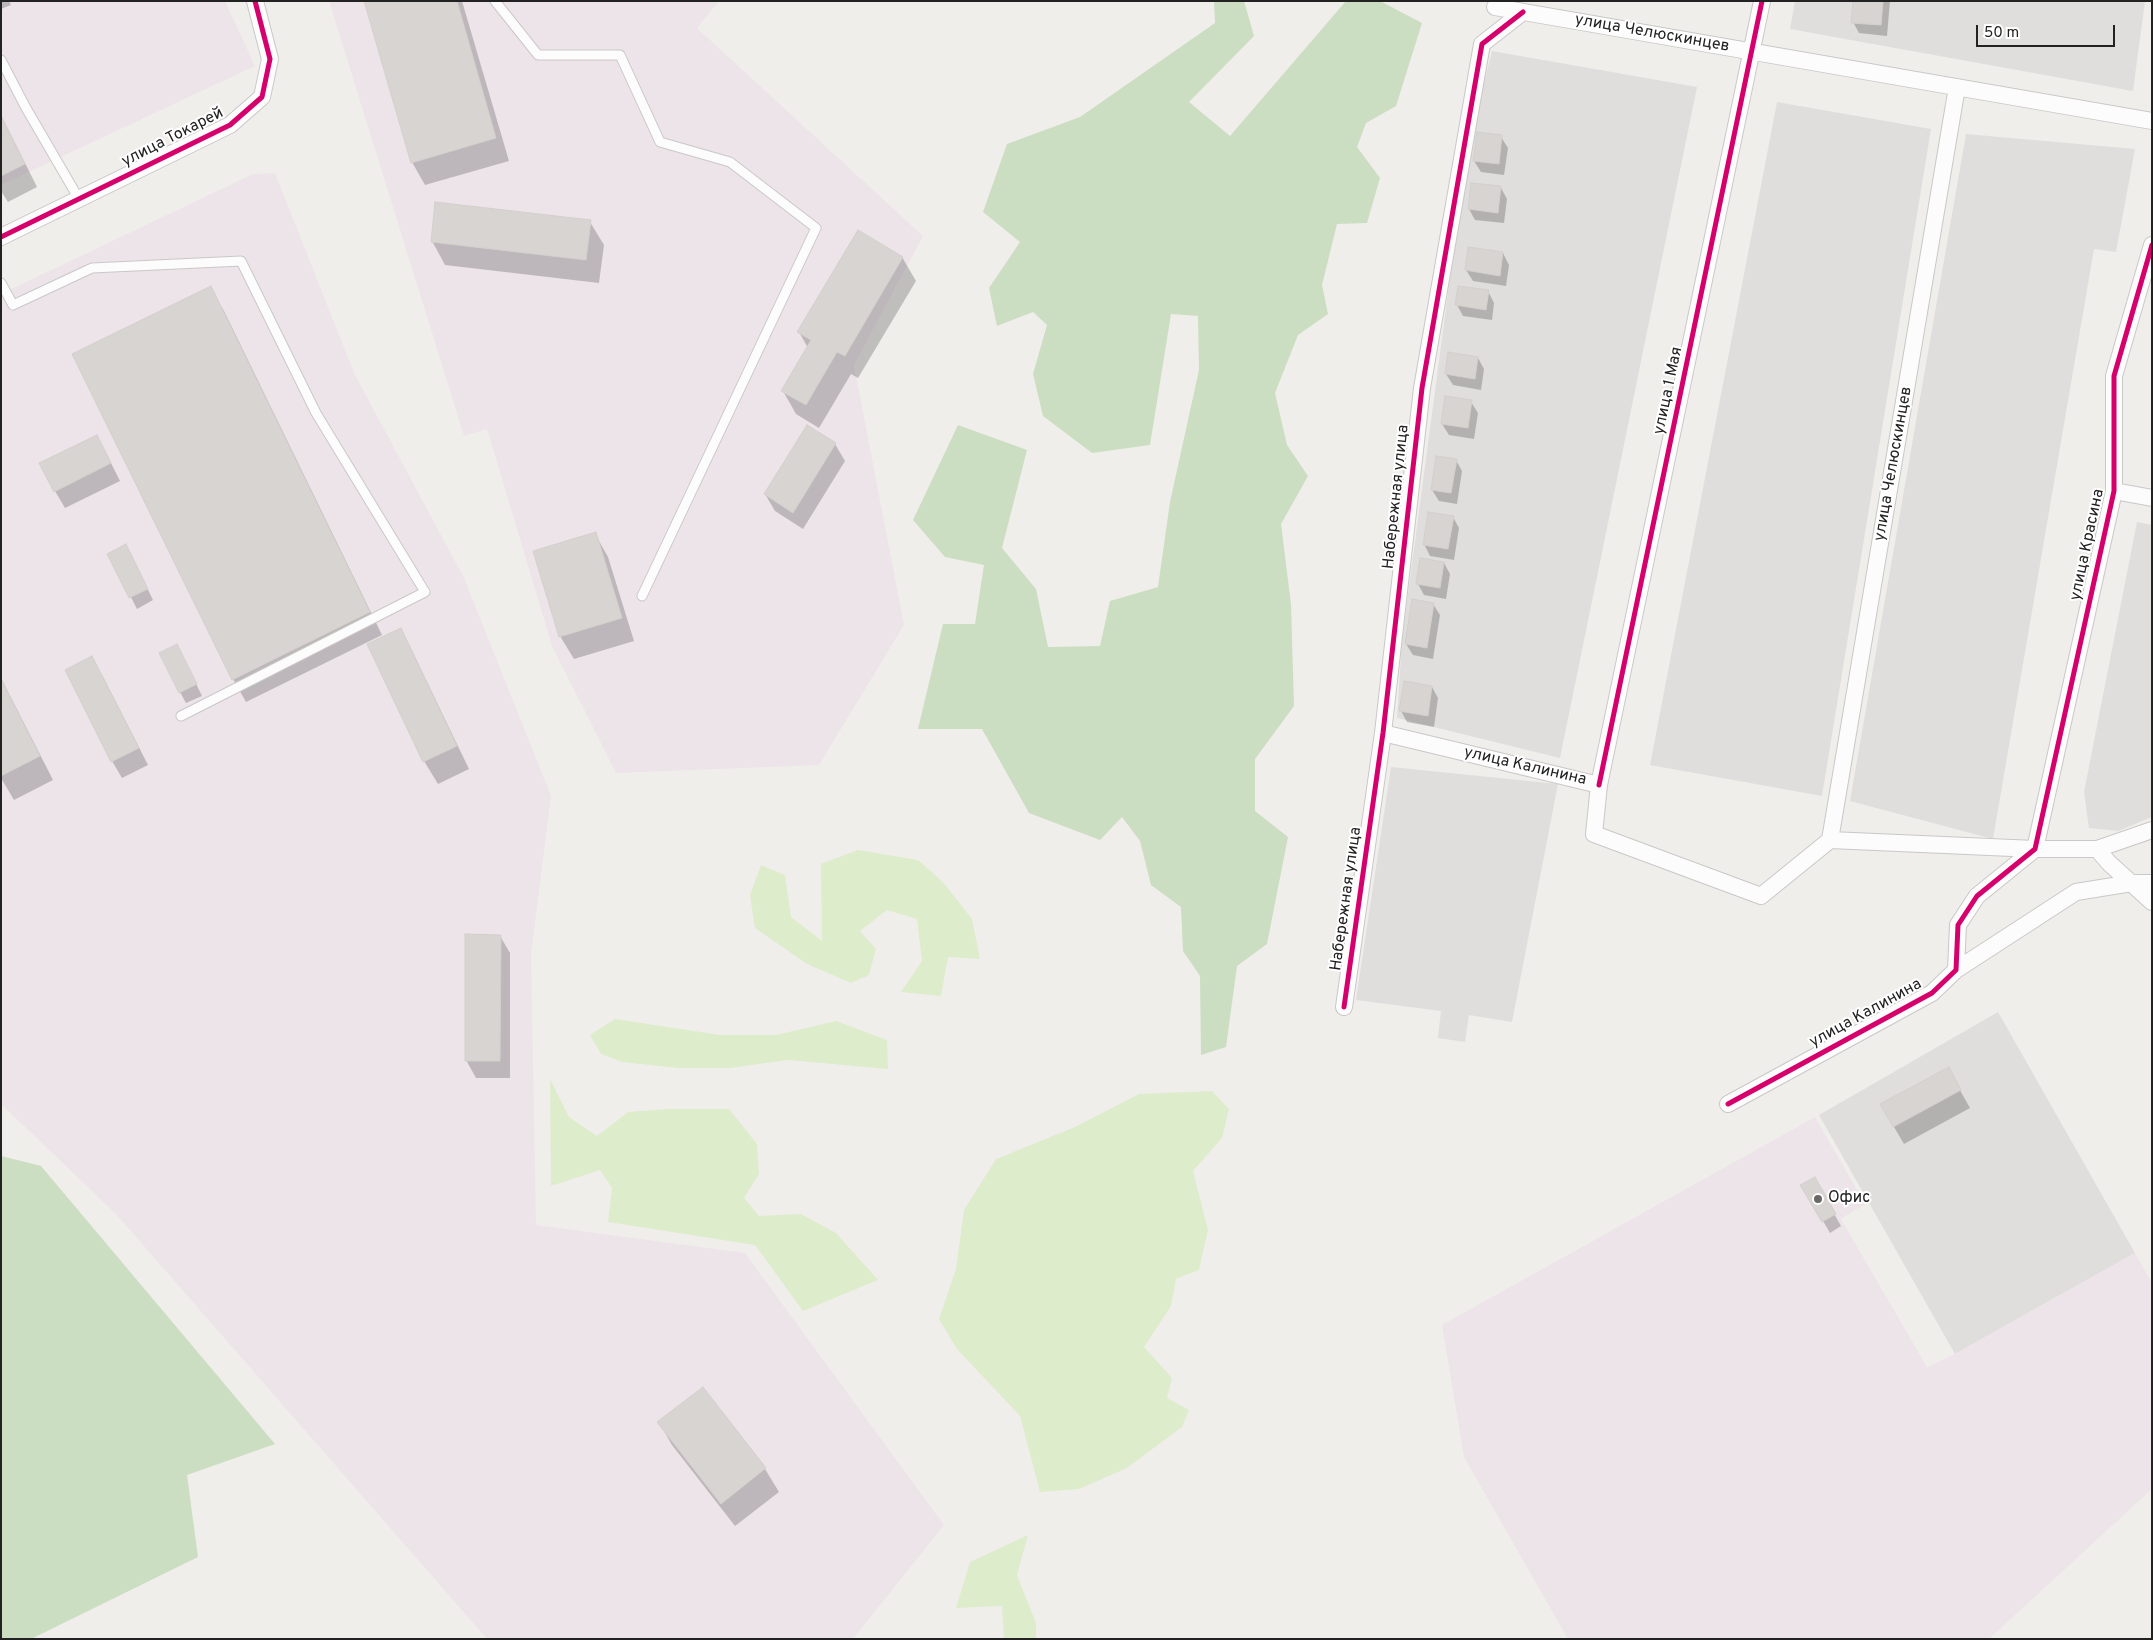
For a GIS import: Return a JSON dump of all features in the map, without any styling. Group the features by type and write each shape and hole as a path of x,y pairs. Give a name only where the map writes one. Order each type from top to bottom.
{"street":[{"name":"улица Токарей","path":"1,237 230,125 262,97 270,59 255,1"},
{"name":"улица 1 Мая","path":"1599,785 1762,1"},
{"name":"улица Челюскинцев","path":"1495,7 2152,122"},
{"name":"Набережная улица","path":"1344,1007 1383,733 1422,388 1482,44 1523,12"},
{"name":"улица Челюскинцев","path":"1830,840 1957,88"},
{"name":"улица Красина","path":"2034,849 2114,491 2114,376 2152,245"},
{"path":"2114,491 2152,498"},
{"name":"улица Калинина","path":"1383,733 1599,785 1594,834 1761,896 1830,840"},
{"path":"1830,840 2034,849 2097,849 2152,830"},
{"path":"1956,970 1958,925 1977,896 2034,849"},
{"path":"2097,849 2109,863 2152,902"},
{"name":"улица Калинина","path":"1728,1104 1932,993 1956,970 2076,892 2132,883 2152,884"}],"lane":[{"path":"495,1 538,55 620,55 660,142 730,162 816,228 642,596"},
{"path":"1,60 26,108 79,199"},
{"path":"1,283 13,305 92,268 240,261 316,414 424,592 181,716"}],"shaded area":[{"path":"1,1 225,1 255,66 1,185"},
{"path":"329,1 719,1 697,28 923,236 854,365 904,625 819,765 616,773 552,646 487,429 464,436"},
{"path":"1795,1 2145,1 2133,91 1790,29"},
{"path":"1492,51 1697,87 1560,758 1397,718 1402,639 1467,150"},
{"path":"1777,102 1931,129 1822,796 1650,765"},
{"path":"1966,134 2135,149 2116,252 2094,249 1993,839 1850,801"},
{"path":"275,173 354,373 464,578 551,796 531,954 536,1225 745,1253 944,1525 853,1639 487,1639 116,1214 1,1104 1,294 253,174"},
{"path":"2137,522 2152,525 2152,817 2118,831 2089,828 2084,792"},
{"path":"1391,767 1558,784 1512,1022 1469,1015 1465,1042 1438,1038 1441,1011 1356,1000"},
{"path":"1998,1012 2135,1253 1955,1354 1819,1115"},
{"path":"1815,1117 1865,1204 1841,1219 1927,1367 1955,1354 2135,1253 2152,1283 2152,1489 1989,1639 1568,1639 1464,1457 1442,1325"}],"green space":[{"path":"1214,1 1244,1 1254,36 1189,102 1230,136 1346,1 1380,1 1422,23 1396,106 1366,123 1357,147 1380,178 1367,223 1337,224 1322,285 1328,314 1298,335 1275,393 1287,445 1308,476 1281,524 1291,604 1294,706 1255,759 1255,811 1288,837 1267,944 1237,966 1226,1047 1201,1055 1200,976 1183,951 1181,907 1151,885 1140,841 1122,817 1100,840 1029,813 982,729 918,729 943,624 975,624 984,565 945,557 913,520 958,425 1027,450 1002,548 1036,589 1048,647 1100,646 1110,601 1158,587 1170,502 1199,370 1198,316 1171,314 1150,445 1092,453 1043,416 1033,374 1047,325 1033,312 997,326 989,288 1020,242 983,212 1007,144 1080,117 1215,23"},
{"path":"858,850 918,860 942,881 972,919 980,959 948,957 941,996 901,992 922,961 917,919 887,910 860,931 876,949 869,975 851,983 807,964 755,928 750,895 761,865 785,875 791,917 822,941 821,864"},
{"path":"615,1019 720,1035 776,1035 836,1021 887,1040 888,1069 788,1060 730,1068 678,1068 622,1062 601,1054 590,1035"},
{"path":"550,1079 569,1117 597,1136 628,1112 668,1109 729,1109 757,1144 759,1174 744,1198 759,1216 801,1214 836,1233 878,1280 803,1311 755,1245 608,1222 612,1188 600,1170 551,1186"},
{"path":"1212,1091 1229,1109 1222,1138 1193,1171 1208,1230 1199,1270 1176,1279 1171,1306 1144,1347 1172,1378 1167,1398 1189,1410 1182,1427 1127,1468 1079,1489 1040,1492 1020,1416 957,1349 939,1319 956,1269 964,1210 996,1159 1075,1127 1139,1094"},
{"path":"1,1156 41,1166 275,1444 187,1475 198,1557 31,1639 1,1639"},
{"path":"1028,1535 1017,1575 1036,1623 1036,1639 1004,1639 1002,1606 956,1608 970,1562"}],"building":[{"path":"364,1 457,1 496,138 411,163"},
{"path":"1853,1 1883,1 1881,25 1851,23"},
{"path":"1,116 25,164 1,176"},
{"path":"1477,132 1502,135 1499,164 1473,161"},
{"path":"1471,183 1501,186 1498,213 1468,209"},
{"path":"435,202 591,220 586,260 431,242"},
{"path":"858,230 903,257 845,356 837,352 806,405 781,391 811,340 797,332"},
{"path":"1468,247 1503,252 1500,276 1465,270"},
{"path":"211,286 370,612 232,680 72,354"},
{"path":"1458,286 1489,290 1486,310 1455,305"},
{"path":"1448,352 1478,357 1475,379 1445,374"},
{"path":"1445,396 1472,400 1468,428 1441,424"},
{"path":"807,425 836,443 793,513 764,494"},
{"path":"97,435 111,463 54,492 39,463"},
{"path":"1436,456 1457,459 1451,493 1431,490"},
{"path":"1428,512 1454,516 1448,549 1423,545"},
{"path":"596,532 622,618 559,637 533,551"},
{"path":"126,544 148,589 129,598 107,554"},
{"path":"1420,558 1444,562 1440,588 1416,584"},
{"path":"1412,599 1434,603 1427,648 1405,644"},
{"path":"401,628 457,746 423,762 367,644"},
{"path":"177,644 197,684 179,693 159,653"},
{"path":"92,656 139,748 111,762 65,670"},
{"path":"1,679 40,756 1,776"},
{"path":"1404,681 1432,686 1428,716 1399,711"},
{"path":"465,934 501,935 500,1061 465,1061"},
{"path":"1949,1067 1961,1090 1893,1127 1880,1104"},
{"name":"Офис","path":"1815,1177 1836,1214 1822,1222 1800,1185"},
{"path":"703,1387 766,1468 721,1504 657,1422"}],"cycle path":[{"path":"1,237 230,125 262,97 270,59 255,1"},
{"path":"1599,785 1762,1"},
{"path":"1344,1007 1383,733 1422,388 1482,44 1523,12"},
{"path":"1728,1104 1932,993 1956,970 1958,925 1977,896 2035,849 2114,491 2114,376 2152,245"}],"place":[{"name":"Офис","path":"1818,1199"}]}
